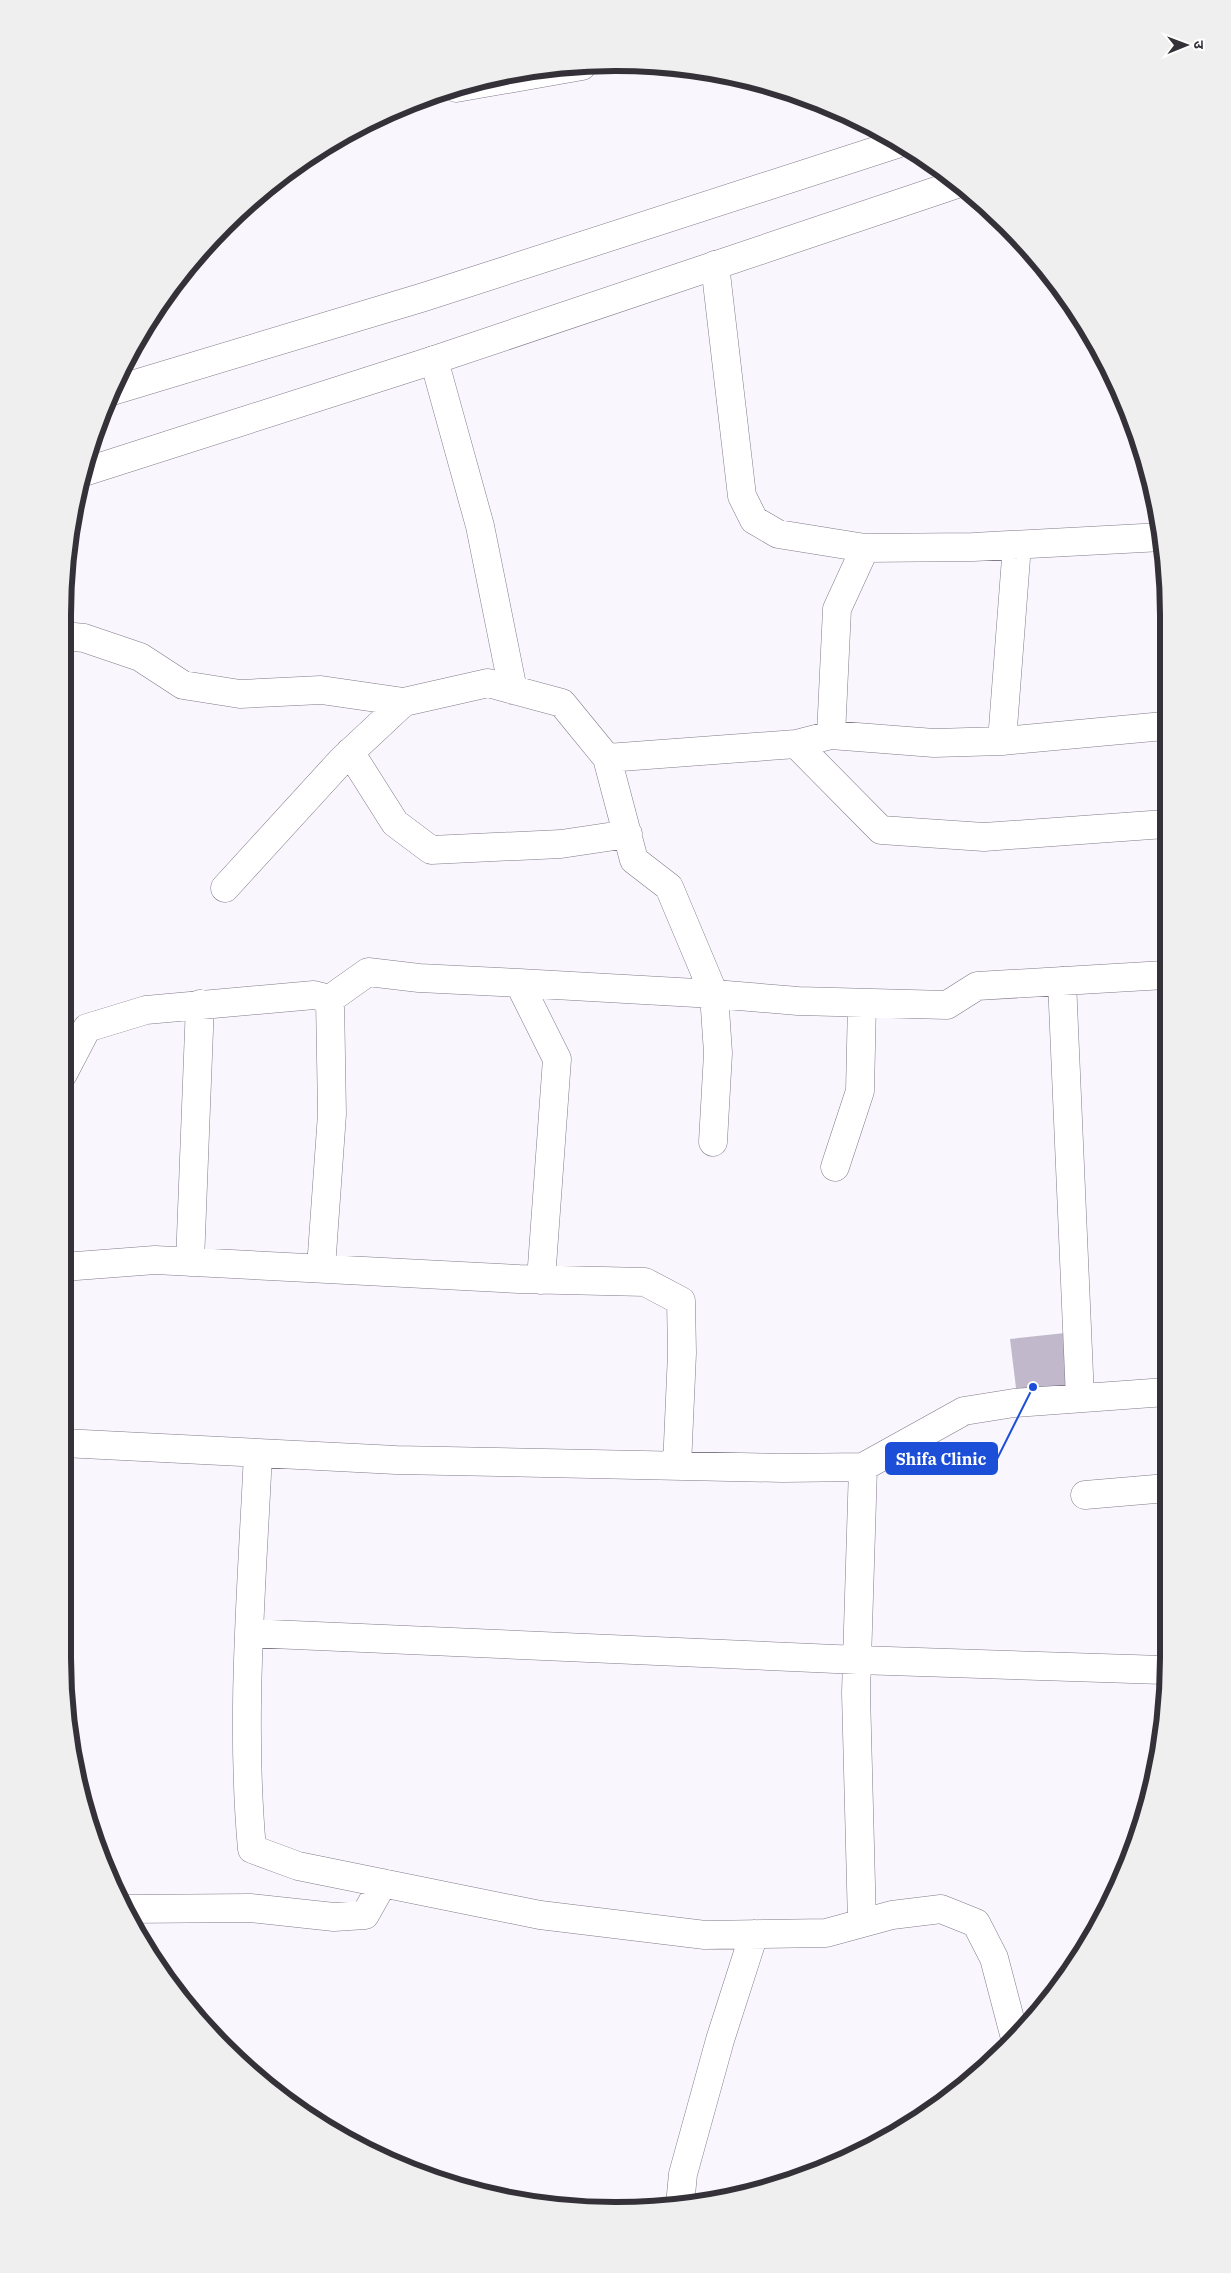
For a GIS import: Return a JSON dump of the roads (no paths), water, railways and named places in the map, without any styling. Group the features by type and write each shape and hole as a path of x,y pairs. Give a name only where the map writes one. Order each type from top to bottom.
{"street":[{"path":"121,388 434,294 891,146"},
{"path":"92,470 434,360 950,186"},
{"path":"715,265 742,496 754,520 778,534 865,548 1018,545 1154,537"},
{"path":"434,360 480,526 514,690"},
{"path":"1002,742 1018,545"},
{"path":"831,735 837,609 865,548"},
{"path":"71,637 84,638 140,657 182,685 240,694 321,690 404,702 488,683 562,704 606,758 634,860 669,887 714,994 718,1053 712,1142"},
{"path":"224,888 350,752 404,702"},
{"path":"606,758 796,744 831,735 934,743 1002,742 1160,726"},
{"path":"796,744 881,830 984,837 1160,824"},
{"path":"350,752 395,823 431,850 562,844 628,834"},
{"path":"71,1059 87,1028 146,1010 314,995 330,999 368,972 418,978 862,1003 947,1005 977,986 1160,975"},
{"path":"1062,982 1080,1398"},
{"path":"519,983 556,1059 540,1280"},
{"path":"321,1268 332,1114 330,999"},
{"path":"835,1167 860,1091 862,1003"},
{"path":"190,1262 200,1004"},
{"path":"71,1266 155,1260 540,1280 646,1282 681,1302 682,1353 677,1466"},
{"path":"71,1444 396,1460 782,1468 864,1467 964,1411 1014,1403 1160,1392"},
{"path":"258,1453 250,1633 247,1796 252,1849 298,1866 540,1915 705,1935 826,1933 892,1915 941,1909 976,1923 994,1958 1013,2029"},
{"path":"862,1924 856,1693 864,1467"},
{"path":"1085,1495 1160,1489"},
{"path":"250,1633 858,1660 1160,1670"},
{"path":"132,1908 250,1908 334,1917 365,1916 383,1883"},
{"path":"681,2198 686,2164 720,2040 754,1934"}],"place":[{"name":"Shifa Clinic","path":"1033,1387"}]}
